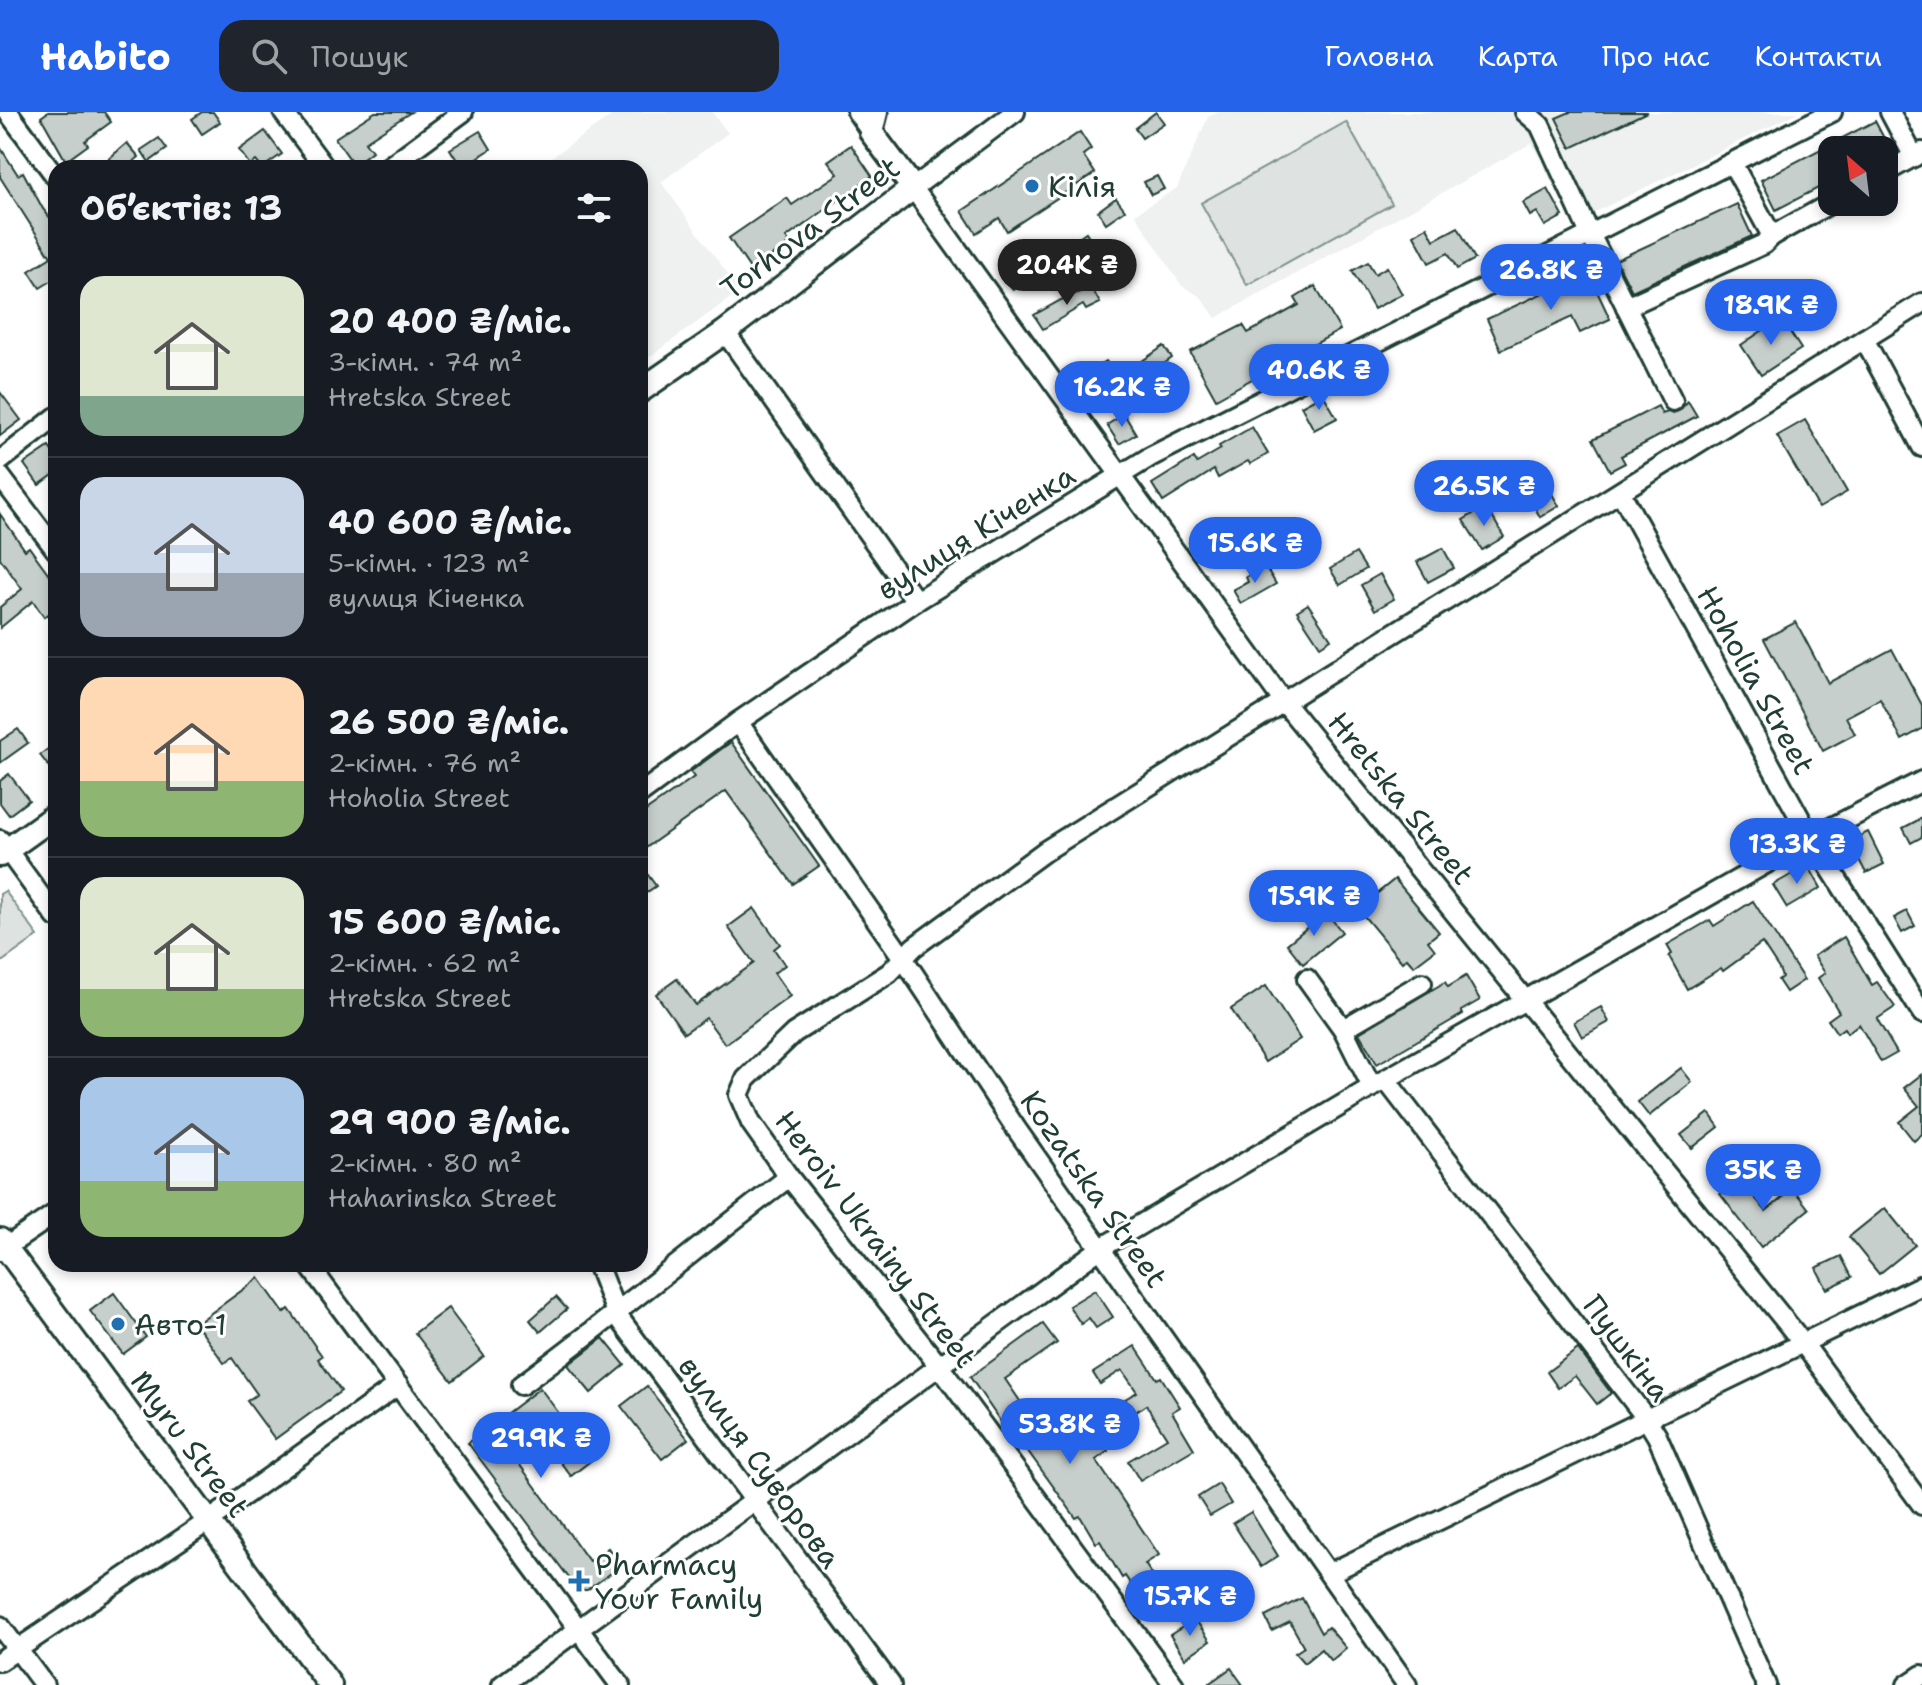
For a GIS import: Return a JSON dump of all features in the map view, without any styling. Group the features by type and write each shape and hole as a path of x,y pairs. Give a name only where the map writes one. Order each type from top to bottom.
{"main road":[{"name":"Hretska Street","path":"874,122 913,188"},
{"name":"Torhova Street","path":"648,385 725,332 913,188"},
{"path":"2,848 48,820"},
{"name":"Myru Street","path":"2,1246 210,1520 330,1685"}],"street":[{"path":"8,112 48,166"},
{"path":"283,112 319,160"},
{"path":"398,160 463,112"},
{"name":"Hretska Street","path":"857,112 874,122"},
{"name":"Torhova Street","path":"913,188 1015,112"},
{"path":"1525,112 1540,125 1673,401"},
{"name":"вулиця Кіченка","path":"648,788 738,722 916,601 1150,457 1832,112"},
{"path":"1890,112 1918,154 1898,165"},
{"path":"1732,163 1772,236"},
{"name":"Hretska Street","path":"913,188 1283,701 1803,1343 1922,1505"},
{"path":"1626,307 1764,244 1772,236 1818,210"},
{"path":"903,958 1045,851 1922,303"},
{"path":"725,332 916,601"},
{"path":"1864,339 1922,447"},
{"path":"0,461 48,423"},
{"path":"0,476 48,539"},
{"name":"Hoholia Street","path":"1621,493 1811,838 1922,1013"},
{"name":"Kozatska Street","path":"738,722 903,958 1017,1130 1407,1685"},
{"path":"502,1685 1101,1248 1379,1084 1811,838 1922,781"},
{"path":"2,848 48,907"},
{"name":"Heroiv Ukrainy Street","path":"903,958 889,973 794,1033 746,1079 739,1095 751,1123 789,1177 940,1367 1174,1685"},
{"name":"Пушкіна","path":"1307,979 1379,1084 1646,1418 1657,1436 1766,1685"},
{"path":"1343,1029 1422,983"},
{"path":"521,1385 617,1315 666,1271 789,1177"},
{"path":"2,1246 48,1218"},
{"path":"314,1272 620,1685"},
{"name":"вулиця Суворова","path":"600,1272 617,1315 891,1685"},
{"path":"1330,1573 1922,1285"},
{"path":"0,1661 210,1520 398,1385"},
{"path":"0,1626 44,1685"},
{"path":"1907,1685 1922,1675"}],"shaded area":[{"path":"617,112 712,112 728,133 661,182 740,291 648,358 648,160 548,160"},
{"path":"1216,112 1799,112 1573,223 1532,143 1216,318 1201,297 1181,285 1135,214 1177,188 1208,117"},
{"path":"1346,122 1392,204 1247,285 1201,203"},
{"path":"5,891 38,936 0,963 0,894"}],"building":[{"path":"48,112 104,112 111,122 85,141 88,145 65,160 41,117"},
{"path":"202,112 213,112 220,122 202,134 192,119"},
{"path":"375,112 411,112 365,142 372,151 360,160 350,160 335,138"},
{"path":"1156,112 1164,123 1142,138 1135,128"},
{"path":"1570,112 1647,112 1571,148 1556,118"},
{"path":"1875,121 1883,136 1846,136"},
{"path":"265,131 282,154 273,160 246,160 239,150"},
{"path":"480,131 491,149 474,160 457,160 450,149"},
{"path":"1080,132 1091,149 1083,155 1095,173 1007,231 999,218 976,233 962,211"},
{"path":"159,138 167,149 152,160 148,160 141,150"},
{"path":"127,143 139,157 135,160 107,160"},
{"path":"851,145 872,176 786,238 790,243 751,270 729,238 787,198 792,205 838,174 828,161"},
{"path":"0,147 18,175 23,172 48,215 48,252 0,177"},
{"path":"1818,150 1818,188 1776,210 1761,180"},
{"path":"1157,176 1164,189 1151,195 1144,182"},
{"path":"1548,189 1563,216 1545,226 1537,212 1530,216 1523,203"},
{"path":"1116,198 1125,210 1106,223 1098,211"},
{"path":"1737,204 1752,236 1632,291 1616,260"},
{"path":"1427,227 1434,240 1458,227 1475,259 1457,269 1448,253 1429,263 1414,235"},
{"path":"1086,232 1103,258 1081,274 1063,248"},
{"path":"48,259 48,283 40,288 29,271"},
{"path":"1033,261 1041,274 1013,290 1005,278"},
{"path":"1368,262 1375,274 1387,267 1402,294 1374,309 1352,271"},
{"path":"1588,272 1610,319 1580,333 1572,317 1501,350 1487,319"},
{"path":"1315,286 1340,330 1216,399 1190,352 1243,325 1248,333 1299,305 1295,298"},
{"path":"1091,287 1100,303 1086,310 1083,305 1043,329 1034,315"},
{"path":"1781,318 1801,349 1761,375 1741,345"},
{"path":"1164,346 1172,358 1135,384 1126,372"},
{"path":"1106,361 1120,381 1100,394 1086,374"},
{"path":"0,392 21,420 0,436"},
{"path":"1323,394 1337,418 1314,430 1301,406"},
{"path":"1688,401 1697,416 1621,456 1625,463 1610,471 1593,439 1658,406 1662,414 1673,413"},
{"path":"1124,414 1136,434 1119,444 1107,425"},
{"path":"1805,420 1847,492 1819,508 1777,436"},
{"path":"1252,427 1268,454 1218,478 1214,470 1163,502 1152,484 1194,458 1197,463"},
{"path":"48,448 48,479 39,485 24,464"},
{"path":"1535,465 1559,506 1540,517 1518,476"},
{"path":"1486,506 1504,537 1482,550 1463,520"},
{"path":"0,514 25,550 29,547 48,573 48,614 44,617 33,601 0,628 0,607 22,589 0,558"},
{"path":"1443,548 1454,568 1428,582 1417,562"},
{"path":"1356,553 1366,569 1340,585 1330,569"},
{"path":"1265,566 1276,584 1241,604 1233,590 1248,582 1246,577"},
{"path":"1380,574 1394,599 1375,610 1361,585"},
{"path":"1308,604 1331,639 1320,646 1297,611"},
{"path":"1796,622 1828,683 1892,649 1922,705 1922,729 1902,740 1880,699 1846,717 1855,734 1823,751 1764,639"},
{"path":"18,729 28,743 0,763 0,741"},
{"path":"731,742 819,866 793,884 726,791 648,846 648,809 694,777 690,772"},
{"path":"48,749 48,766 40,755"},
{"path":"9,774 29,800 9,815 0,803 0,781"},
{"path":"1922,818 1922,837 1911,843 1903,828"},
{"path":"1868,832 1884,864 1866,873 1849,841"},
{"path":"1808,865 1821,888 1787,908 1773,885"},
{"path":"648,875 656,886 648,892"},
{"path":"1395,879 1439,932 1428,941 1435,950 1414,966 1407,958 1402,962 1358,909"},
{"path":"1753,901 1804,980 1786,992 1778,980 1782,977 1779,969 1762,943 1723,971 1721,968 1687,989 1669,956 1672,954 1667,945 1710,920 1714,926"},
{"path":"754,908 780,944 774,949 785,965 774,973 790,996 725,1044 706,1018 684,1033 656,994 677,979 696,1005 754,963 728,927"},
{"path":"1907,911 1915,926 1902,933 1894,918"},
{"path":"1326,912 1342,932 1303,964 1287,944"},
{"path":"1844,937 1872,985 1877,982 1895,1007 1877,1019 1897,1053 1881,1062 1859,1024 1847,1033 1844,1028 1837,1033 1828,1020 1839,1012 1818,978 1825,973 1814,956"},
{"path":"1466,976 1480,1000 1461,1011 1463,1014 1377,1064 1359,1033 1445,982 1448,987"},
{"path":"1266,986 1300,1039 1265,1062 1231,1009"},
{"path":"1601,1007 1609,1022 1582,1037 1574,1022"},
{"path":"1681,1068 1692,1082 1649,1116 1638,1102"},
{"path":"1922,1074 1922,1134 1914,1141 1899,1122 1919,1106 1904,1088"},
{"path":"1709,1113 1719,1127 1692,1148 1681,1135"},
{"path":"1771,1148 1780,1160 1753,1181 1744,1169"},
{"path":"1740,1179 1766,1211 1793,1189 1809,1209 1761,1247 1720,1194"},
{"path":"1885,1208 1915,1245 1879,1274 1849,1237"},
{"path":"1841,1256 1852,1277 1827,1289 1816,1268"},
{"path":"259,1278 284,1313 289,1309 322,1356 318,1359 341,1391 275,1439 247,1401 257,1394 232,1358 224,1363 196,1324"},
{"path":"1095,1290 1113,1317 1096,1328 1089,1318 1081,1324 1069,1306"},
{"name":"Авто-1","path":"114,1293 146,1337 123,1354 90,1311"},
{"path":"556,1297 567,1309 540,1332 530,1320"},
{"path":"448,1308 484,1356 452,1381 415,1333"},
{"path":"1043,1324 1057,1343 1005,1379 1033,1420 1042,1414 1067,1450 1093,1431 1108,1451 1096,1460 1159,1555 1145,1564 1159,1585 1140,1598 1125,1576 1122,1578 1100,1541 1096,1543 1080,1516 1076,1518 1009,1425 1005,1428 970,1377"},
{"path":"603,1338 625,1365 591,1393 568,1365"},
{"path":"1135,1346 1157,1379 1161,1377 1180,1407 1172,1412 1194,1449 1140,1481 1128,1461 1167,1438 1146,1405 1134,1413 1125,1399 1137,1392 1122,1370 1100,1384 1093,1373"},
{"path":"1578,1349 1611,1393 1597,1404 1575,1376 1558,1388 1547,1372"},
{"path":"647,1386 688,1439 662,1459 621,1406"},
{"path":"540,1388 593,1459 571,1476 544,1441 517,1461 589,1561 608,1548 621,1566 587,1590 578,1590 468,1443"},
{"path":"1219,1484 1231,1504 1210,1516 1198,1497"},
{"path":"1251,1512 1278,1556 1261,1567 1233,1523"},
{"path":"1302,1598 1321,1633 1328,1627 1346,1648 1331,1661 1321,1649 1304,1663 1295,1653 1304,1647 1290,1622 1272,1631 1265,1617"},
{"path":"1195,1619 1210,1641 1185,1658 1170,1635"},
{"path":"1231,1668 1243,1685 1207,1685"}],"place":[{"name":"Кілія","path":"1032,186"},
{"name":"Авто-1","path":"118,1324"},
{"name":"Pharmacy Your Family","path":"579,1581"}]}
